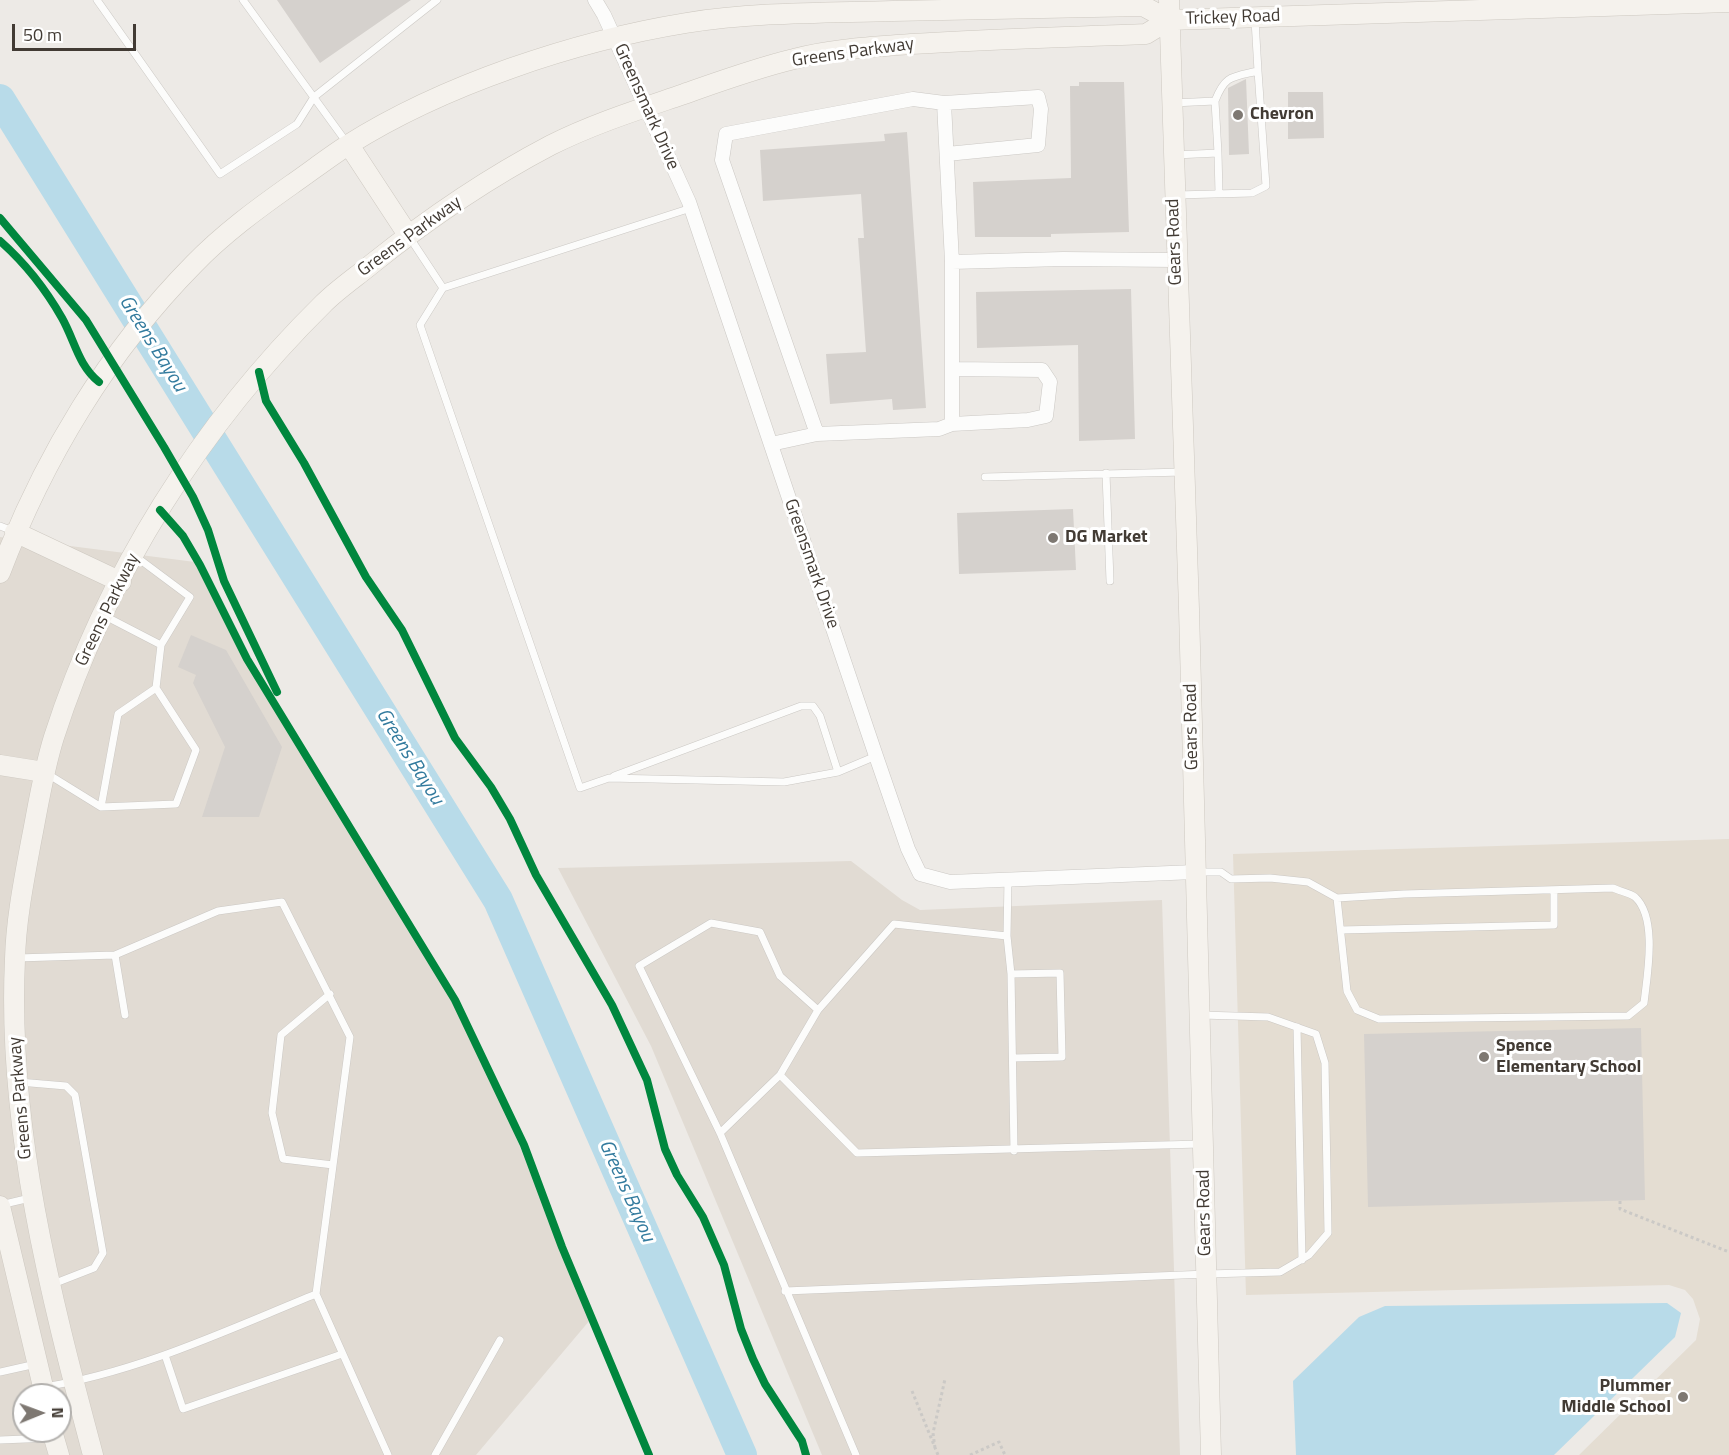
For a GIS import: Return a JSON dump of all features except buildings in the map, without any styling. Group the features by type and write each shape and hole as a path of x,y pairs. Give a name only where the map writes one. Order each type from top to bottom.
{"street":[{"name":"Greensmark Drive","path":"595,0 615,38 691,208 876,756 908,849 920,874 950,882 1195,872"},
{"name":"Gears Road","path":"1169,0 1211,1455"},
{"name":"Trickey Road","path":"1169,20 1729,2"},
{"name":"Greens Parkway","path":"0,573 8,529 37,486 95,388 123,345 196,262 247,216 349,145 428,102 512,69 615,38 687,23 791,13 936,5 1143,6 1169,20"},
{"path":"936,5 937,42"},
{"name":"Greens Parkway","path":"93,1455 51,1285 28,1179 7,959 44,772 74,681 133,554 165,501 249,384 327,300 408,235 480,186 548,147 599,122 797,58 864,48 937,42 1146,34 1169,20"},
{"path":"817,434 723,160 726,134 913,99 944,103 1038,97 1041,109 1038,145 947,154"},
{"path":"944,103 952,262 952,423"},
{"path":"349,145 408,235"},
{"path":"952,262 1063,259 1176,260"},
{"path":"771,444 817,434 939,429 952,423 1028,420 1046,416 1050,382 1042,370 952,369"},
{"path":"8,529 121,582"},
{"path":"0,765 44,772"},
{"path":"0,1206 42,1383"}],"lane":[{"path":"97,0 220,174 297,124 314,97 436,0"},
{"path":"243,0 349,145"},
{"path":"1174,195 1252,193 1266,186 1255,17"},
{"path":"1219,194 1215,101 1222,85 1229,77 1258,71"},
{"path":"1172,103 1215,101"},
{"path":"1173,155 1218,153"},
{"path":"691,208 443,288 420,325 580,788 801,706 813,706 820,716 838,772"},
{"path":"408,235 443,288"},
{"path":"985,477 1184,472"},
{"path":"1106,473 1110,581"},
{"path":"44,772 101,807 176,804 196,750 156,687 161,645 190,597 133,554"},
{"path":"103,615 161,645"},
{"path":"101,807 118,714 156,687"},
{"path":"609,778 784,782 838,772 876,756"},
{"path":"1195,872 1221,872 1231,879 1270,878 1308,882 1337,898 1612,888 1635,897 1646,918 1650,953 1644,1003 1628,1016 1379,1019 1358,1010 1347,992 1337,898"},
{"path":"1008,878 1007,936 1011,974 1014,1150"},
{"path":"1341,930 1554,925 1554,890"},
{"path":"7,959 115,955 218,911 282,902 350,1037 316,1294 388,1455"},
{"path":"818,1010 780,976 760,932 711,923 639,966 720,1133 856,1455"},
{"path":"720,1133 780,1075 818,1010 894,924 1007,936"},
{"path":"115,955 125,1015"},
{"path":"1011,974 1060,973 1062,1058 1013,1058"},
{"path":"330,994 281,1035 272,1113 283,1159 333,1165"},
{"path":"785,1291 1280,1272 1309,1256 1328,1233 1325,1063 1316,1034 1268,1017 1199,1015"},
{"path":"1297,1027 1302,1260"},
{"path":"780,1075 857,1153 1203,1144"},
{"path":"19,1082 66,1086 75,1095 103,1253 94,1268 51,1285"},
{"path":"0,1206 33,1198"},
{"path":"71,1383 165,1355 316,1294"},
{"path":"435,1455 500,1340"},
{"path":"165,1355 183,1409 342,1354"},
{"path":"0,1372 38,1364"}],"path":[{"path":"1620,1201 1620,1209 1729,1252"},
{"path":"935,1448 933,1433 945,1379"},
{"path":"912,1391 938,1455"},
{"path":"970,1455 999,1442 1005,1455"}],"shaded area":[{"path":"0,537 195,562 289,726 469,1021 590,1320 476,1455 0,1455"},
{"name":"Spence Elementary School","path":"1729,839 1729,1455 1579,1455 1696,1340 1700,1319 1693,1299 1685,1290 1669,1285 1246,1295 1233,854"},
{"path":"851,861 902,900 920,910 1162,900 1180,1455 822,1455 651,1046 558,868"}],"water":[{"path":"1667,1303 1681,1313 1675,1337 1554,1455 1296,1455 1293,1381 1359,1317 1385,1306"}],"waterway":[{"name":"Greens Bayou","path":"0,99 498,900 742,1455"}],"cycle path":[{"path":"0,218 86,320 164,447 193,497 208,530 224,581 277,692"},
{"path":"0,241 34,277 49,297 62,318 81,360 99,382"},
{"path":"259,372 266,401 304,463 366,577 402,630 455,738 491,787 510,819 536,875 612,1005 647,1080 665,1149 677,1175 703,1217 724,1265 741,1329 753,1359 765,1384 802,1441 806,1455"},
{"path":"160,510 183,536 247,659 455,1000 524,1145 562,1247 649,1455"}],"place":[{"name":"Chevron","path":"1238,115"},
{"name":"DG Market","path":"1053,538"},
{"name":"Spence Elementary School","path":"1484,1057"},
{"name":"Plummer Middle School","path":"1683,1397"}]}
